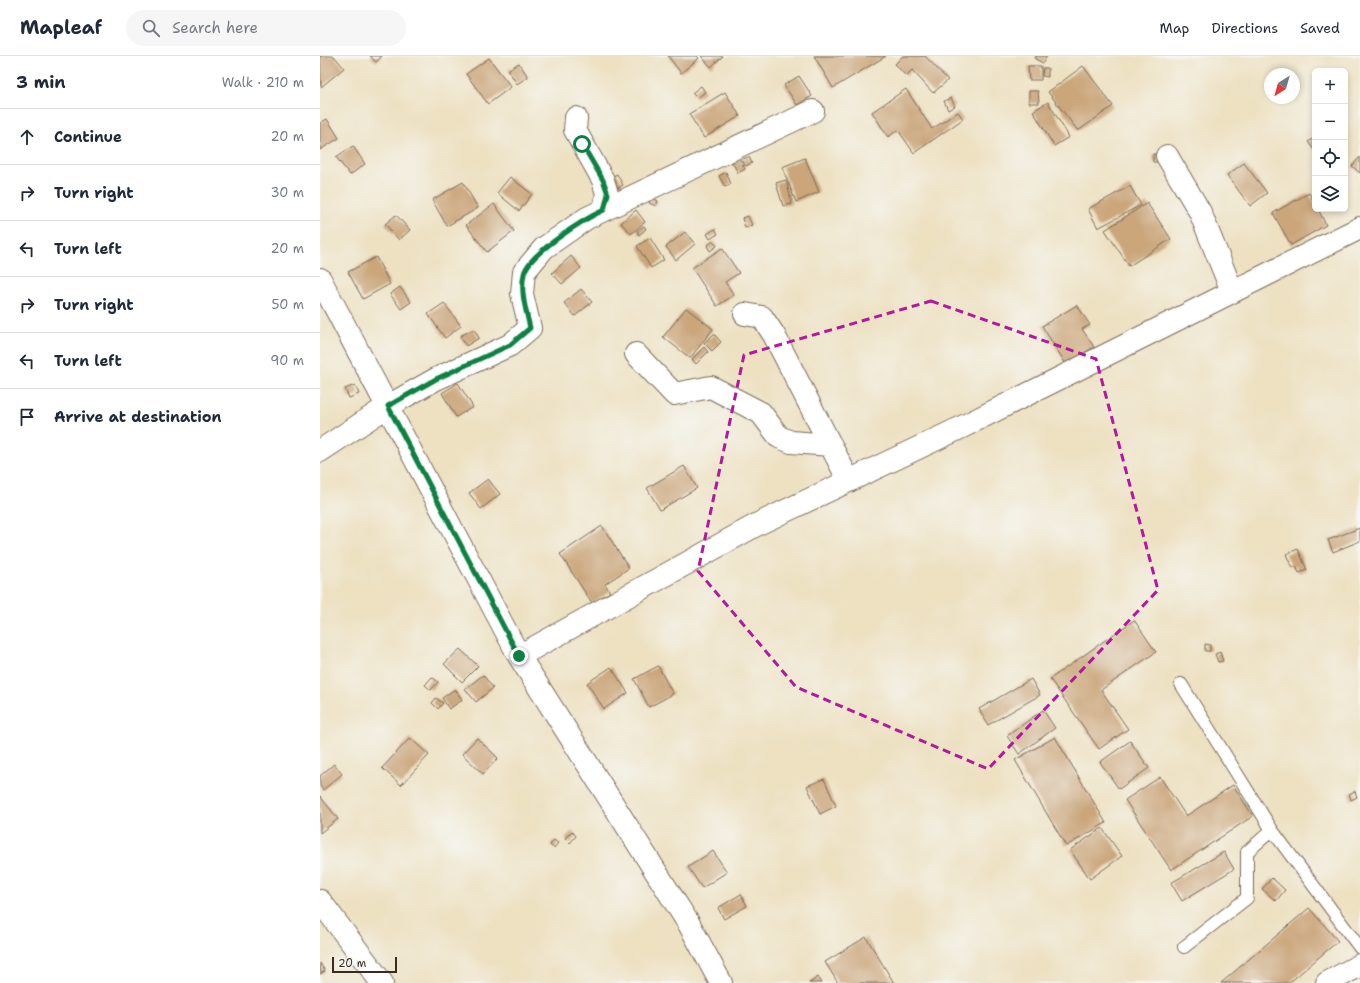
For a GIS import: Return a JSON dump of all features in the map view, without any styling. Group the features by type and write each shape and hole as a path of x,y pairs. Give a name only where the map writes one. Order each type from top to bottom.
{"street":[{"path":"320,451 388,406 436,379 510,345 530,328 522,294 524,272 544,248 587,218 813,111"},
{"path":"576,118 575,130 603,180 608,194 604,210"},
{"path":"1167,156 1200,212 1232,291"},
{"path":"519,656 758,524 960,428 1360,228"},
{"path":"320,279 519,656 689,924 720,983"},
{"path":"745,314 762,317 774,335 849,481"},
{"path":"636,354 674,394 711,387 762,414 779,437 791,442 831,445"},
{"path":"320,901 382,983"},
{"path":"1327,983 1360,965"}],"lane":[{"path":"1181,684 1272,830 1360,948"},
{"path":"1184,947 1247,898 1247,852 1272,830"}],"highlighted area":[{"path":"931,301 1096,359 1158,590 988,769 796,687 698,571 744,355"}],"building":[{"path":"320,56 334,56 344,68 321,87"},
{"path":"370,56 382,56 376,62"},
{"path":"668,56 697,56 699,58 681,73"},
{"path":"701,56 723,56 711,67"},
{"path":"814,56 886,56 833,88"},
{"path":"903,56 925,56 948,80 933,93 912,70 906,76 895,64"},
{"path":"1036,56 1047,56 1043,63 1035,59"},
{"path":"489,58 511,87 488,104 466,74"},
{"path":"519,63 528,77 517,84 508,70"},
{"path":"1028,66 1041,66 1041,80 1029,80"},
{"path":"1083,66 1113,106 1078,131 1048,92"},
{"path":"1043,68 1048,68 1048,77 1042,76"},
{"path":"799,76 812,96 797,105 784,85"},
{"path":"701,86 705,92 697,98 692,93"},
{"path":"906,89 932,129 958,112 963,119 914,153 898,130 888,137 872,112"},
{"path":"1029,91 1038,91 1039,103 1029,103"},
{"path":"725,92 740,116 704,138 689,114"},
{"path":"951,98 955,106 948,110 944,101"},
{"path":"1048,102 1069,137 1054,146 1033,111"},
{"path":"327,119 339,138 320,150 320,123"},
{"path":"1312,139 1312,147 1308,142"},
{"path":"353,146 365,164 350,175 336,157"},
{"path":"1153,154 1160,154 1160,162 1153,162"},
{"path":"749,157 752,163 745,166 742,159"},
{"path":"1360,157 1360,173 1352,166"},
{"path":"739,158 745,169 738,173 732,162"},
{"path":"805,158 819,192 796,202 782,167"},
{"path":"1244,163 1267,193 1250,206 1227,175"},
{"path":"726,172 731,184 725,187 719,176"},
{"path":"617,174 623,185 612,191 605,180"},
{"path":"510,177 532,194 519,211 497,193"},
{"path":"786,180 792,204 783,206 776,183"},
{"path":"463,182 478,208 447,226 432,200"},
{"path":"1130,186 1141,205 1098,228 1088,209"},
{"path":"1309,193 1312,198 1312,212 1320,212 1326,225 1291,245 1273,213"},
{"path":"652,197 658,201 656,206 649,203"},
{"path":"1147,203 1171,239 1129,266 1105,230"},
{"path":"494,204 514,231 487,252 466,225"},
{"path":"636,210 645,222 631,234 621,223"},
{"path":"396,215 410,230 399,240 385,224"},
{"path":"748,216 752,225 745,228 742,218"},
{"path":"644,226 646,229 639,235 637,231"},
{"path":"715,229 718,234 710,239 707,234"},
{"path":"685,232 695,244 676,260 666,247"},
{"path":"650,238 664,260 651,268 637,246"},
{"path":"713,241 717,246 710,251 707,246"},
{"path":"722,248 739,273 725,282 734,295 717,306 692,268"},
{"path":"571,256 581,268 562,284 552,273"},
{"path":"376,257 390,284 363,299 348,272"},
{"path":"400,287 411,302 401,309 390,294"},
{"path":"581,289 592,302 575,316 564,303"},
{"path":"444,303 461,326 445,338 428,314"},
{"path":"1077,305 1090,325 1082,329 1094,347 1066,364 1042,326"},
{"path":"686,308 713,329 690,358 663,337"},
{"path":"474,329 479,338 466,346 460,336"},
{"path":"714,334 721,342 712,351 704,343"},
{"path":"704,347 708,352 696,364 692,359"},
{"path":"458,383 473,407 456,417 442,393"},
{"path":"355,385 359,394 349,398 345,389"},
{"path":"684,466 697,488 660,510 647,488"},
{"path":"488,479 500,494 481,509 469,493"},
{"path":"602,526 629,568 605,584 610,592 592,603 560,554"},
{"path":"1360,528 1360,541 1333,552 1328,540"},
{"path":"1298,549 1307,570 1299,573 1296,566 1292,568 1286,554"},
{"path":"1134,620 1156,652 1101,690 1128,729 1099,749 1050,679"},
{"path":"1205,644 1210,645 1210,651 1205,651"},
{"path":"460,649 478,666 462,682 444,664"},
{"path":"1220,652 1223,661 1218,662 1215,654"},
{"path":"658,666 673,694 649,707 634,679"},
{"path":"611,667 628,693 604,709 587,683"},
{"path":"483,675 493,688 476,702 465,689"},
{"path":"432,677 438,682 431,690 425,685"},
{"path":"1031,679 1040,695 988,725 979,709"},
{"path":"455,689 462,700 449,709 442,698"},
{"path":"436,698 443,703 438,709 432,703"},
{"path":"1043,710 1055,728 1019,754 1007,736"},
{"path":"1055,737 1106,823 1066,846 1015,760"},
{"path":"410,738 429,755 401,785 382,768"},
{"path":"477,738 498,758 483,774 462,754"},
{"path":"1130,741 1149,768 1119,789 1100,762"},
{"path":"334,764 342,774 323,790 320,786 320,776"},
{"path":"1160,777 1186,816 1233,785 1253,816 1171,870 1125,800"},
{"path":"824,779 836,806 820,814 807,786"},
{"path":"1355,791 1357,797 1351,800 1349,794"},
{"path":"320,796 338,819 320,833"},
{"path":"1102,828 1122,856 1090,879 1070,850"},
{"path":"572,831 576,836 570,843 565,838"},
{"path":"554,840 558,843 554,848 550,845"},
{"path":"713,851 727,872 702,888 688,867"},
{"path":"1224,852 1234,869 1182,901 1171,883"},
{"path":"1272,878 1285,890 1276,901 1262,889"},
{"path":"741,894 747,906 724,919 718,908"},
{"path":"1309,908 1338,941 1289,983 1221,983"},
{"path":"866,937 894,983 838,983 825,962"},
{"path":"320,963 325,971 320,974"},
{"path":"818,977 822,983 809,983"}],"route":[{"path":"519,656 388,406 436,379 510,345 530,328 522,294 524,272 544,248 587,218 604,210 608,194 592,158 582,144"}]}
